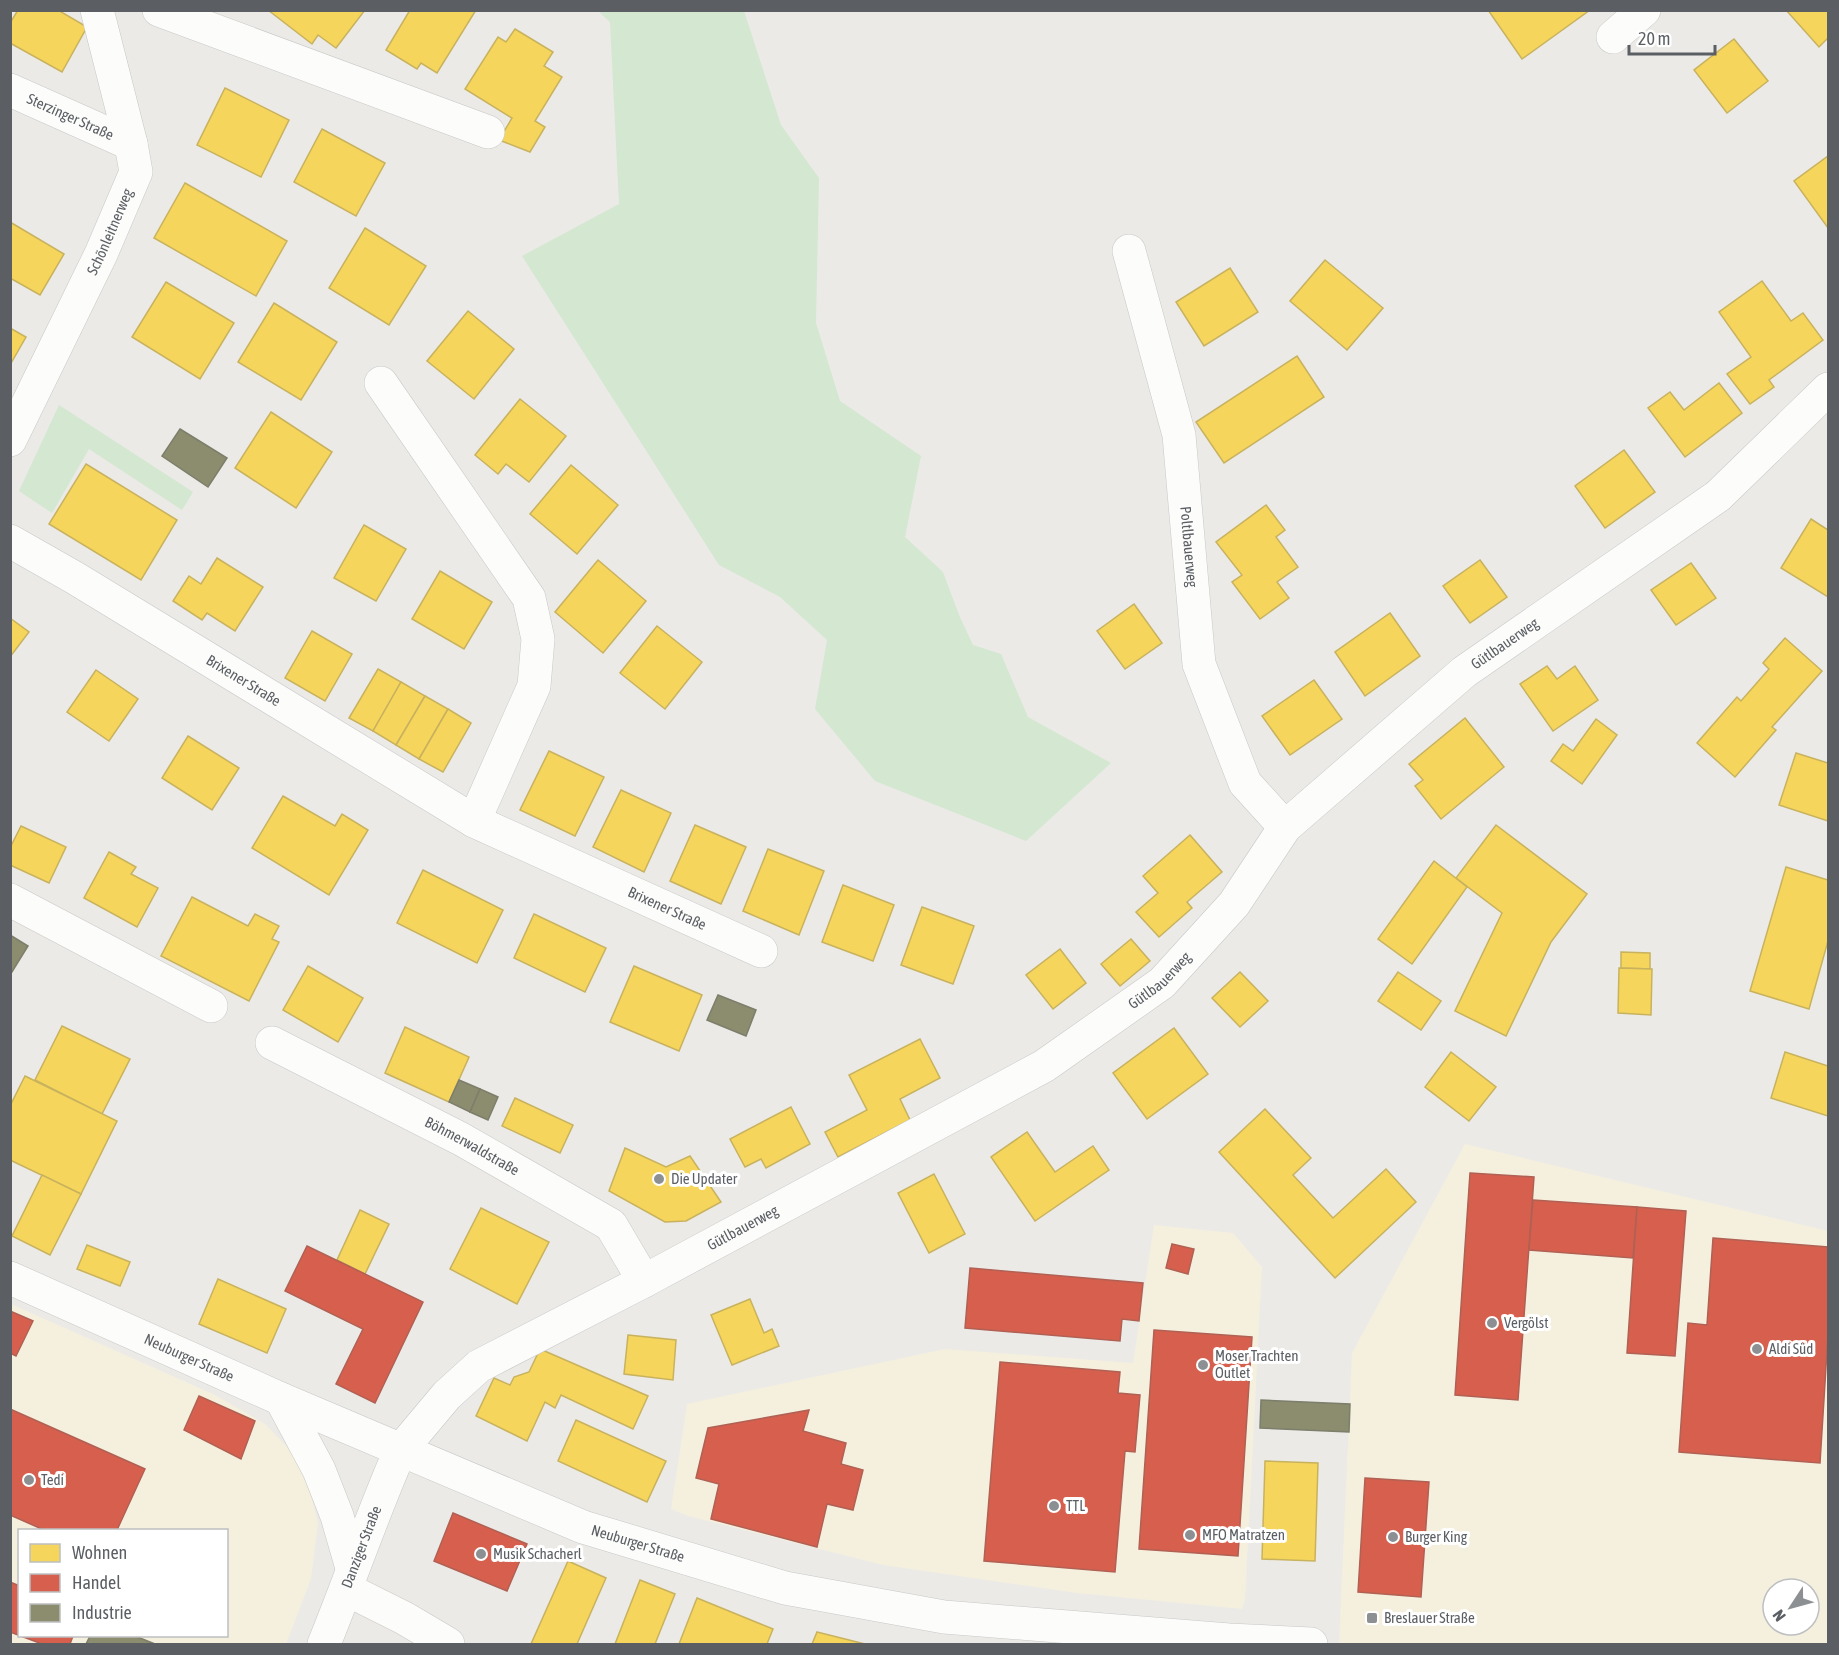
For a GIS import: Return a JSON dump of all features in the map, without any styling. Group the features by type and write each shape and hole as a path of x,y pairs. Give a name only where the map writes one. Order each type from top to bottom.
{"street":[{"name":"Schönleitnerweg","path":"10,440 101,254 136,172 97,10"},
{"path":"159,10 488,132"},
{"path":"1613,37 1644,10"},
{"name":"Sterzinger Straße","path":"10,90 131,144"},
{"name":"Poltlbauerweg","path":"1129,251 1179,435 1199,664 1245,783 1285,827"},
{"path":"381,383 529,598 538,639 534,686 474,822"},
{"name":"Gütlbauerweg","path":"400,1451 447,1395 479,1366 644,1281 1044,1066 1162,983 1233,904 1285,827 1464,672 1718,496 1828,389"},
{"name":"Brixener Straße","path":"10,541 85,584 474,822 761,951"},
{"path":"10,900 210,1006"},
{"name":"Böhmerwaldstraße","path":"272,1043 460,1139 611,1225 644,1281"},
{"name":"Neuburger Straße","path":"10,1278 280,1399 583,1527 785,1588 944,1617 1229,1640 1311,1644"},
{"path":"280,1399 320,1470 337,1516 349,1578 404,1618 448,1644"},
{"name":"Danziger Straße","path":"324,1644 400,1451"}],"shaded area":[{"path":"1465,1144 1828,1231 1828,1644 1339,1644 1352,1353"},
{"path":"1154,1225 1233,1233 1262,1267 1245,1599 1242,1609 1077,1593 883,1565 688,1516 671,1509 687,1404 945,1349 1133,1363"},
{"path":"11,1304 215,1395 265,1424 292,1452 308,1484 318,1523 311,1579 286,1644 11,1644"}],"green space":[{"path":"598,11 744,11 781,125 819,178 816,323 840,401 921,456 905,537 943,572 973,645 1001,654 1028,717 1111,763 1026,841 875,781 815,709 827,640 780,597 719,565 522,256 619,204 610,22"},
{"path":"59,405 193,492 182,510 89,449 52,513 19,491"}],"building: Wohnen":[{"path":"18,10 58,10 87,27 62,72 10,43 10,23"},
{"path":"268,10 365,10 336,48 318,35 312,44"},
{"path":"410,10 476,10 437,73 421,63 417,69 386,50"},
{"path":"1488,10 1590,10 1522,59"},
{"path":"1786,10 1828,10 1828,38 1819,47"},
{"path":"515,29 553,52 544,66 562,77 535,121 545,127 530,152 499,140 512,118 465,89 498,37 506,42"},
{"path":"1734,39 1768,81 1727,113 1694,70"},
{"path":"225,88 289,120 261,177 197,145"},
{"path":"322,129 385,163 356,216 294,182"},
{"path":"1828,156 1828,228 1794,181"},
{"path":"185,183 287,241 256,296 154,238"},
{"path":"10,222 64,254 40,295 10,278"},
{"path":"365,228 426,266 389,325 329,288"},
{"path":"1325,260 1383,308 1347,350 1290,301"},
{"path":"1230,268 1258,312 1204,346 1176,302"},
{"path":"1762,281 1791,321 1803,313 1823,340 1769,380 1774,387 1750,404 1727,374 1751,357 1719,312"},
{"path":"166,282 234,323 200,379 132,337"},
{"path":"274,303 337,342 301,400 238,362"},
{"path":"468,311 514,349 474,399 427,361"},
{"path":"10,328 26,337 10,365"},
{"path":"1297,356 1324,397 1224,463 1196,422"},
{"path":"1719,383 1742,413 1685,457 1648,408 1670,392 1684,410"},
{"path":"520,399 566,436 529,482 506,464 498,474 475,455"},
{"path":"271,412 332,452 296,508 235,468"},
{"path":"1624,450 1655,492 1605,528 1575,486"},
{"path":"86,464 177,520 141,580 49,524"},
{"path":"571,465 618,505 577,554 530,514"},
{"path":"1266,505 1285,530 1276,537 1298,567 1277,582 1289,598 1260,619 1232,582 1242,575 1216,542"},
{"path":"1811,519 1828,530 1828,597 1781,568"},
{"path":"364,525 406,549 376,601 334,578"},
{"path":"217,558 263,587 235,631 207,613 202,620 173,601 189,576 201,584"},
{"path":"598,560 646,601 603,653 555,612"},
{"path":"1480,560 1507,597 1470,623 1443,586"},
{"path":"1691,563 1716,598 1676,625 1651,590"},
{"path":"440,571 492,602 464,649 412,619"},
{"path":"1134,604 1162,643 1125,669 1097,631"},
{"path":"1390,613 1420,656 1365,696 1335,652"},
{"path":"10,618 29,632 10,657"},
{"path":"657,626 702,662 665,709 620,673"},
{"path":"312,631 352,654 325,701 285,678"},
{"path":"1785,638 1822,671 1772,727 1776,730 1735,777 1697,743 1737,697 1741,701 1769,669 1763,663"},
{"path":"1547,666 1557,679 1575,666 1598,700 1553,731 1520,684"},
{"path":"378,669 401,682 373,731 349,718"},
{"path":"96,670 138,699 109,741 67,712"},
{"path":"1314,680 1342,719 1290,755 1262,716"},
{"path":"401,682 425,696 396,745 373,731"},
{"path":"425,696 448,709 419,759 396,745"},
{"path":"448,709 471,723 443,772 419,759"},
{"path":"1465,718 1504,767 1441,819 1415,786 1423,780 1409,764"},
{"path":"1596,719 1617,735 1582,784 1551,761 1563,744 1573,751"},
{"path":"188,736 239,768 212,810 162,778"},
{"path":"549,751 604,777 575,836 520,810"},
{"path":"1796,753 1828,763 1828,821 1779,805"},
{"path":"621,790 671,813 644,872 593,847"},
{"path":"283,796 335,826 342,814 368,830 329,895 252,848"},
{"path":"695,825 746,847 721,904 670,881"},
{"path":"1496,825 1587,894 1551,942 1506,1036 1455,1011 1502,913 1456,878"},
{"path":"21,826 66,847 49,883 10,865 10,848"},
{"path":"1190,835 1222,872 1187,902 1192,908 1159,937 1136,912 1158,893 1143,876"},
{"path":"768,849 824,871 799,935 743,911"},
{"path":"109,852 136,867 131,874 158,888 137,927 84,898"},
{"path":"1434,861 1467,887 1412,964 1378,939"},
{"path":"1786,867 1828,880 1828,941 1809,1009 1750,991"},
{"path":"423,870 503,910 477,963 397,923"},
{"path":"843,885 894,905 873,961 822,942"},
{"path":"192,897 248,926 255,914 279,926 272,939 279,942 249,1001 161,956"},
{"path":"922,907 974,926 953,984 901,965"},
{"path":"534,914 606,948 585,992 514,958"},
{"path":"1131,939 1150,961 1120,986 1101,964"},
{"path":"1060,949 1086,983 1053,1009 1026,975"},
{"path":"1621,952 1650,953 1650,969 1621,968"},
{"path":"308,966 363,998 338,1042 283,1010"},
{"path":"634,966 702,995 679,1051 610,1022"},
{"path":"1619,968 1652,969 1651,1015 1618,1013"},
{"path":"1240,972 1268,1001 1240,1027 1212,998"},
{"path":"1398,972 1441,1001 1421,1030 1378,1001"},
{"path":"62,1026 130,1059 102,1114 35,1080"},
{"path":"405,1027 469,1057 449,1102 385,1073"},
{"path":"1174,1028 1208,1074 1147,1119 1113,1073"},
{"path":"920,1039 940,1078 900,1099 910,1120 838,1157 825,1132 867,1110 849,1075"},
{"path":"1451,1052 1496,1087 1469,1121 1425,1087"},
{"path":"1785,1052 1828,1066 1828,1116 1771,1098"},
{"path":"25,1076 117,1121 81,1194 10,1160 10,1106"},
{"path":"515,1098 573,1125 560,1153 502,1126"},
{"path":"791,1107 810,1144 766,1168 761,1159 745,1167 730,1139"},
{"path":"1265,1109 1311,1158 1293,1175 1333,1218 1386,1169 1416,1202 1335,1278 1219,1152"},
{"path":"1027,1132 1055,1172 1093,1146 1109,1170 1035,1221 991,1157"},
{"name":"Die Updater","path":"625,1148 666,1167 690,1156 721,1202 686,1221 665,1222 609,1191"},
{"path":"934,1174 965,1234 929,1253 898,1193"},
{"path":"42,1175 81,1194 50,1255 12,1236"},
{"path":"481,1208 549,1242 517,1304 450,1269"},
{"path":"360,1210 389,1224 365,1274 337,1260"},
{"path":"87,1245 130,1262 120,1286 77,1269"},
{"path":"218,1279 286,1309 267,1353 199,1324"},
{"path":"750,1299 764,1333 772,1329 779,1346 732,1365 711,1315"},
{"path":"628,1335 676,1340 673,1380 624,1374"},
{"path":"540,1349 648,1396 633,1429 561,1395 555,1408 545,1402 527,1441 476,1416 494,1378 510,1385 514,1377 529,1372"},
{"path":"576,1420 666,1461 647,1502 558,1461"},
{"path":"1265,1461 1318,1463 1315,1561 1262,1559"},
{"path":"568,1561 606,1578 577,1644 531,1644"},
{"path":"640,1580 675,1594 655,1644 615,1644"},
{"path":"697,1598 773,1629 767,1644 679,1644"},
{"path":"817,1632 865,1644 812,1644"}],"building: Handel":[{"name":"Vergölst","path":"1470,1173 1534,1177 1518,1400 1455,1395"},
{"path":"1533,1200 1637,1207 1633,1258 1529,1250"},
{"path":"1637,1207 1686,1211 1675,1356 1627,1353"},
{"name":"Aldi Süd","path":"1713,1238 1828,1247 1828,1335 1820,1463 1679,1452 1688,1323 1707,1325"},
{"path":"1172,1244 1194,1249 1188,1274 1166,1268"},
{"path":"307,1246 423,1302 375,1403 336,1384 363,1329 285,1291"},
{"path":"970,1268 1143,1283 1139,1321 1122,1319 1120,1341 965,1328"},
{"path":"10,1311 33,1321 16,1356 10,1353"},
{"path":"1154,1330 1252,1337 1238,1556 1139,1549"},
{"name":"TTL","path":"1000,1362 1120,1372 1118,1393 1140,1395 1135,1452 1125,1451 1115,1572 984,1561"},
{"path":"199,1396 255,1421 241,1459 184,1430"},
{"path":"10,1409 145,1469 117,1529 42,1529 10,1515"},
{"path":"809,1410 803,1431 846,1443 841,1464 863,1470 853,1510 827,1504 817,1547 711,1519 719,1484 696,1478 708,1428"},
{"name":"Burger King","path":"1365,1478 1429,1482 1421,1597 1358,1592"},
{"path":"453,1513 527,1544 507,1591 434,1561"},
{"path":"10,1582 18,1585 18,1635 10,1632"},
{"path":"24,1637 73,1637 70,1644 42,1644"}],"building: Industrie":[{"path":"180,429 227,458 208,487 162,456"},
{"path":"10,935 28,946 10,975"},
{"path":"718,995 756,1010 746,1036 707,1020"},
{"path":"459,1080 480,1089 470,1112 449,1102"},
{"path":"480,1089 498,1097 488,1120 470,1112"},
{"path":"1261,1400 1350,1404 1349,1432 1260,1428"},
{"path":"90,1637 138,1637 155,1644 86,1644"}],"place":[{"name":"Die Updater","path":"659,1179"},
{"name":"Vergölst","path":"1492,1323"},
{"name":"Aldi Süd","path":"1757,1349"},
{"name":"Moser Trachten Outlet","path":"1203,1365"},
{"name":"Tedi","path":"29,1480"},
{"name":"TTL","path":"1054,1506"},
{"name":"MFO Matratzen","path":"1190,1535"},
{"name":"Burger King","path":"1393,1537"},
{"name":"Musik Schacherl","path":"481,1554"},
{"name":"Breslauer Straße","path":"1372,1618"}]}
